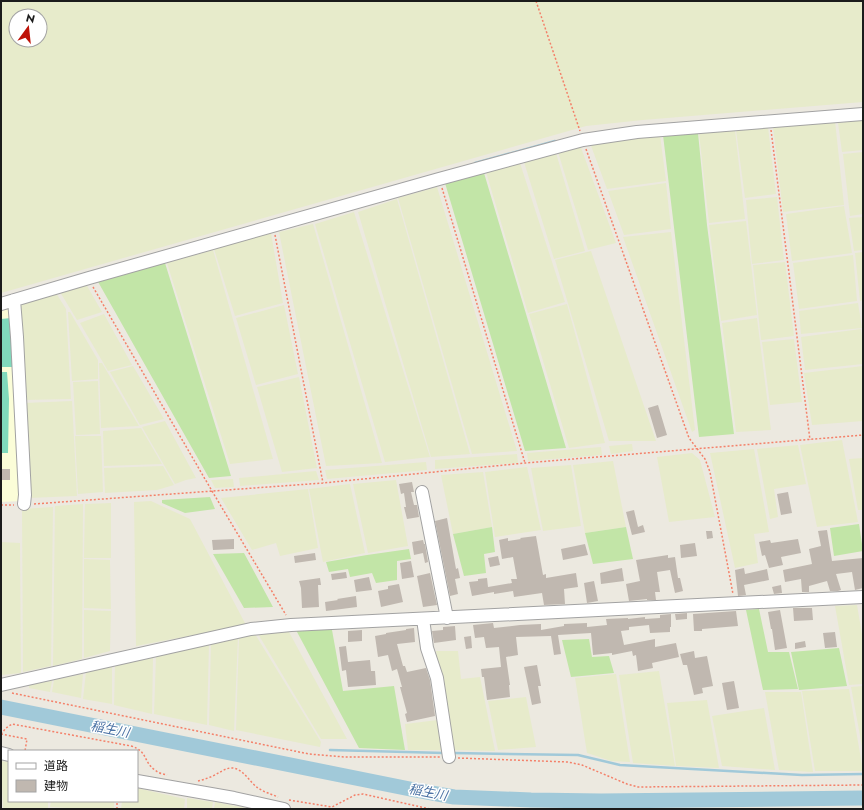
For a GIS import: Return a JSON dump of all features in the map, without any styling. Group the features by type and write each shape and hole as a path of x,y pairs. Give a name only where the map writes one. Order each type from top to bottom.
{"street":[{"path":"1,304 439,179 583,140 637,132 863,114"},
{"path":"14,300 25,495 24,504"},
{"path":"422,492 447,618"},
{"path":"3,684 251,629 863,597"},
{"path":"422,619 427,648 437,678 449,757"},
{"path":"138,781 234,798 284,802"}],"path":[{"path":"536,1 583,140 689,438 705,459 710,472 734,603"},
{"path":"770,122 810,440"},
{"path":"439,179 525,463"},
{"path":"273,226 323,483"},
{"path":"88,278 291,626"},
{"path":"1,505 323,483 525,463 698,450 863,435"},
{"path":"3,684 8,690 14,693 309,754 346,757 449,757 568,762 582,765 627,784 638,787 863,785"},
{"path":"25,750 27,739 1,734 6,728 12,724 138,748 154,770 170,776"},
{"path":"194,782 231,768 242,772 257,787 284,802 292,801 332,807 355,795 363,794 430,809"}],"shaded area":[{"path":"1,1 863,1 863,102 586,126 1,293"},
{"path":"863,120 863,150 842,152 838,123"},
{"path":"835,121 844,205 783,212 773,126"},
{"path":"768,127 776,194 745,198 736,130"},
{"path":"735,130 745,219 709,223 699,133"},
{"path":"660,135 666,181 607,189 590,143"},
{"path":"580,145 616,243 588,250 558,152"},
{"path":"863,152 863,214 850,216 843,154"},
{"path":"556,153 585,251 554,259 524,162"},
{"path":"520,163 565,302 528,313 486,172"},
{"path":"666,183 671,229 624,235 608,191"},
{"path":"437,187 517,451 472,454 398,198"},
{"path":"777,197 784,260 752,264 746,200"},
{"path":"397,199 470,454 431,457 358,212"},
{"path":"844,206 852,253 792,261 786,214"},
{"path":"354,212 430,457 385,462 315,224"},
{"path":"863,217 863,250 854,251 849,218"},
{"path":"746,221 757,315 721,321 709,225"},
{"path":"313,224 382,463 326,466 279,232"},
{"path":"671,232 695,430 692,432 623,237"},
{"path":"271,233 283,303 235,316 214,249"},
{"path":"213,250 273,459 230,464 167,263"},
{"path":"591,251 656,441 609,441 555,260"},
{"path":"863,252 863,300 860,301 855,253"},
{"path":"853,255 857,301 799,309 793,263"},
{"path":"785,262 794,336 761,340 753,265"},
{"path":"86,284 102,312 77,320 60,292"},
{"path":"56,293 66,309 71,399 24,400 19,304"},
{"path":"858,303 862,328 801,334 799,311"},
{"path":"567,304 605,443 569,448 529,314"},
{"path":"284,305 298,374 256,385 236,318"},
{"path":"9,309 12,312 21,501 1,502 1,311"},
{"path":"68,312 70,312 98,360 98,379 72,381"},
{"path":"104,314 132,365 108,371 80,323"},
{"path":"757,318 771,430 736,432 722,323"},
{"path":"861,329 863,364 805,370 801,337"},
{"path":"794,339 802,402 770,405 762,342"},
{"path":"99,363 102,363 139,426 101,428"},
{"path":"133,366 164,419 140,425 110,372"},
{"path":"863,366 863,421 812,425 804,373"},
{"path":"299,377 317,468 282,472 257,387"},
{"path":"98,381 100,434 76,435 73,382"},
{"path":"72,401 77,496 28,498 24,403"},
{"path":"165,421 196,478 175,484 142,427"},
{"path":"141,428 162,464 104,466 103,431"},
{"path":"75,436 101,436 103,492 78,494"},
{"path":"842,440 858,522 817,527 800,445"},
{"path":"632,444 633,451 611,454 609,446"},
{"path":"798,445 806,484 774,489 778,517 770,519 757,449"},
{"path":"601,447 602,455 528,461 527,453"},
{"path":"754,449 769,532 754,534 758,563 735,568 710,453"},
{"path":"692,453 700,460 715,517 669,522 657,457"},
{"path":"517,454 518,463 435,469 435,460"},
{"path":"863,458 863,510 858,510 849,459"},
{"path":"613,461 626,527 585,533 573,465"},
{"path":"426,462 427,470 327,479 325,470"},
{"path":"571,465 581,526 543,531 531,468"},
{"path":"163,466 174,485 157,490 105,493 104,468"},
{"path":"527,467 541,530 495,537 485,472"},
{"path":"316,471 319,480 240,486 239,478"},
{"path":"483,472 492,527 453,534 441,475"},
{"path":"233,479 234,487 215,488 211,480"},
{"path":"396,480 408,546 368,553 353,484"},
{"path":"350,484 365,553 323,562 309,489"},
{"path":"308,489 318,548 280,556 276,543 252,550 221,498"},
{"path":"151,501 190,519 246,625 136,646 134,502"},
{"path":"111,503 111,558 84,558 85,504"},
{"path":"83,504 82,659 53,666 55,506"},
{"path":"53,507 51,666 23,672 22,509"},
{"path":"1,542 20,543 21,673 1,675"},
{"path":"84,559 110,560 111,609 84,608"},
{"path":"857,605 863,640 863,684 849,685 835,606"},
{"path":"84,610 111,611 110,651 84,658"},
{"path":"289,632 347,739 321,739 258,634"},
{"path":"255,634 321,742 320,747 236,730 239,637"},
{"path":"238,637 234,731 209,725 211,642"},
{"path":"209,643 207,725 154,714 156,656"},
{"path":"436,651 458,651 461,679 480,677 495,751 453,750"},
{"path":"153,658 152,714 114,705 115,665"},
{"path":"112,667 112,704 83,699 86,672"},
{"path":"659,671 675,766 633,763 619,675"},
{"path":"83,674 81,698 52,692 54,680"},
{"path":"616,674 630,762 611,761 587,753 575,678"},
{"path":"52,681 50,692 29,688 29,684"},
{"path":"863,686 863,752 851,687"},
{"path":"849,689 863,771 815,771 802,691"},
{"path":"765,692 801,692 813,772 779,770"},
{"path":"526,697 536,747 498,750 488,701"},
{"path":"707,700 719,768 676,766 667,703"},
{"path":"764,708 775,770 722,766 712,716"},
{"path":"438,720 443,750 408,750 405,724"},
{"path":"1,761 8,762 8,802 48,802 48,809 3,809"},
{"path":"138,788 185,799 184,809 121,809 122,802 138,802"},
{"path":"187,798 213,802 212,809 187,809"},
{"path":"51,802 114,802 114,809 50,807"},
{"path":"215,802 251,809 214,809"}],"green space":[{"path":"698,133 707,225 734,434 699,437 663,135"},
{"path":"484,173 566,448 525,451 445,183"},
{"path":"165,263 231,476 209,478 97,280"},
{"path":"11,318 14,367 1,367 1,319"},
{"path":"1,372 7,372 9,399 8,453 1,453"},
{"path":"210,497 215,509 185,513 162,503 162,500"},
{"path":"859,524 863,551 834,556 830,528"},
{"path":"492,527 495,552 484,554 486,573 464,576 453,534"},
{"path":"626,527 633,559 593,564 585,533"},
{"path":"409,549 411,559 397,561 397,580 376,583 372,573 350,577 348,569 329,572 326,562 367,555"},
{"path":"244,553 273,607 244,608 213,554"},
{"path":"759,609 768,652 789,652 798,689 763,690 746,610"},
{"path":"296,630 332,630 343,691 394,686 405,750 359,748"},
{"path":"589,639 592,657 609,656 614,673 571,677 562,640"},
{"path":"839,648 847,686 799,690 791,652"}],"building":[{"path":"658,405 667,435 657,438 648,408"},
{"path":"1,469 10,469 10,480 1,480"},
{"path":"412,482 414,492 411,492 414,505 417,505 419,517 407,519 404,507 406,507 404,493 401,494 399,484"},
{"path":"788,492 792,513 781,515 777,494"},
{"path":"634,510 638,527 643,525 645,532 632,535 626,512"},
{"path":"447,518 456,569 458,568 460,578 455,579 458,594 450,596 435,521"},
{"path":"827,530 832,561 863,558 863,588 855,590 852,572 836,574 841,590 838,591 830,591 827,581 809,586 809,592 802,592 801,579 785,582 783,570 812,564 809,549 821,546 818,531"},
{"path":"706,531 712,531 713,538 707,539"},
{"path":"536,536 543,575 546,574 546,578 576,573 578,587 564,589 565,604 544,605 542,593 514,597 513,591 494,594 494,592 472,596 469,582 487,578 488,587 512,583 511,579 517,579 513,557 502,559 499,540 508,538 508,541"},
{"path":"234,539 234,549 213,550 212,540"},
{"path":"798,539 801,553 781,557 783,565 769,568 765,555 762,556 759,542 770,540 771,543"},
{"path":"423,540 428,562 425,563 423,553 414,555 412,542"},
{"path":"695,543 697,556 681,558 680,545"},
{"path":"585,544 588,555 563,560 561,549"},
{"path":"315,553 316,560 295,563 294,556"},
{"path":"668,555 668,558 675,557 678,578 680,578 683,591 675,593 670,570 657,572 660,592 655,592 656,600 647,599 629,601 626,584 640,581 636,560"},
{"path":"498,556 500,565 490,567 488,558"},
{"path":"411,561 414,577 402,579 400,563"},
{"path":"622,568 624,581 601,584 600,573"},
{"path":"744,568 745,574 767,569 769,580 744,585 746,595 738,596 735,570"},
{"path":"346,572 347,578 332,580 331,574"},
{"path":"430,573 437,605 423,607 417,576"},
{"path":"369,577 372,590 356,592 354,580"},
{"path":"320,578 321,585 318,585 319,607 302,608 301,588 299,581"},
{"path":"594,581 598,601 587,603 584,583"},
{"path":"399,584 403,602 381,607 378,591 388,589 388,586"},
{"path":"781,585 782,593 774,594 772,587"},
{"path":"356,596 357,607 326,611 325,602"},
{"path":"793,608 812,608 813,620 794,621"},
{"path":"780,610 787,648 775,650 768,612"},
{"path":"736,611 738,626 694,631 693,614"},
{"path":"687,613 687,619 676,620 675,614"},
{"path":"671,614 670,632 650,633 649,625 629,627 629,630 621,631 624,645 655,639 655,647 676,643 679,657 652,663 653,668 638,671 636,655 633,656 632,651 612,655 612,653 593,655 591,633 558,635 561,654 554,655 551,636 516,637 518,655 506,657 510,697 487,700 484,677 482,677 481,669 501,667 499,647 486,648 484,637 475,638 473,625 493,623 494,628 541,624 541,630 564,626 564,624 587,623 587,627 607,625 606,619 645,617 645,619 660,618 660,615"},
{"path":"455,626 456,640 434,643 432,631 443,630 443,627"},
{"path":"414,628 415,642 397,644 403,666 405,666 407,672 426,668 430,680 435,716 407,722 405,714 407,713 397,669 392,671 388,655 378,657 375,636"},
{"path":"362,630 362,641 348,642 348,631"},
{"path":"835,632 837,647 825,648 823,633"},
{"path":"471,636 472,648 466,649 464,637"},
{"path":"805,641 806,647 795,649 795,643"},
{"path":"346,646 348,662 370,660 371,671 375,671 376,685 348,687 346,670 342,671 339,647"},
{"path":"694,651 695,658 707,656 713,686 702,688 703,693 694,695 687,665 683,665 680,654"},
{"path":"537,665 541,686 538,686 541,703 532,705 524,667"},
{"path":"734,681 739,708 727,710 722,683"}],"waterway":[{"path":"475,163 555,141"},
{"name":"稲生川","path":"1,707 454,797 601,801 863,798"},
{"path":"330,750 444,753"},
{"path":"453,753 578,755 620,765 802,775 863,774"}]}
